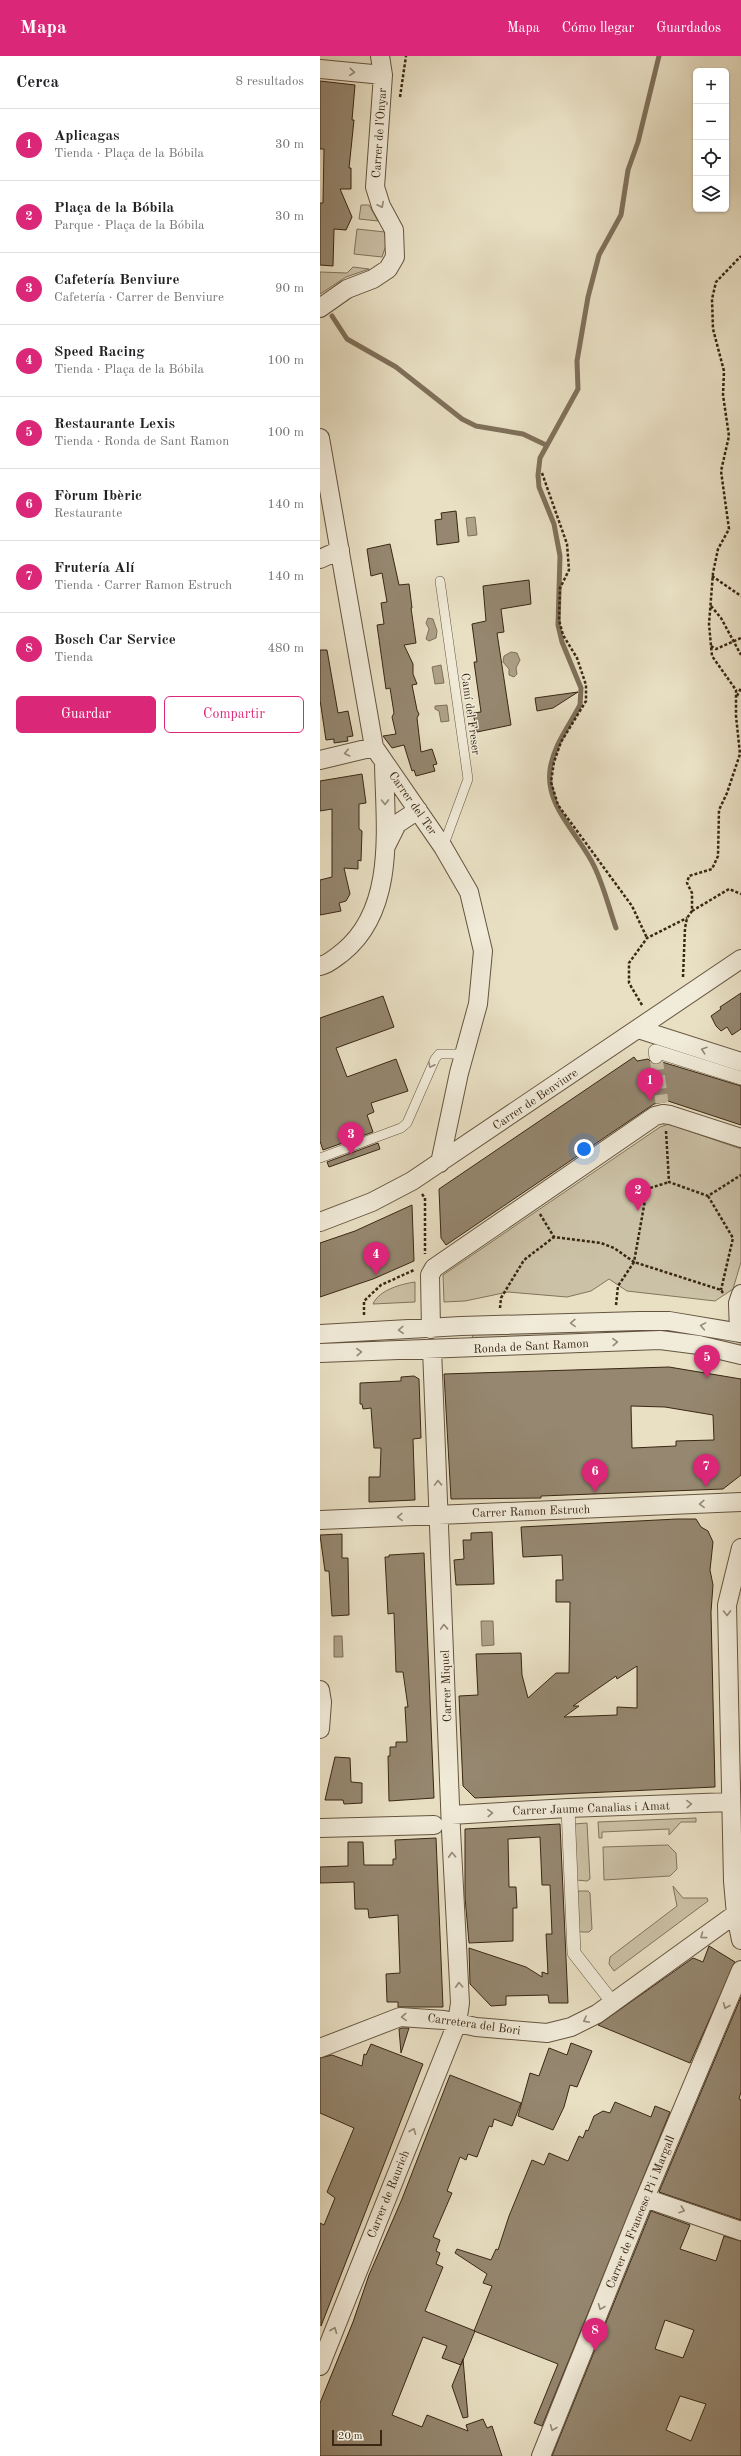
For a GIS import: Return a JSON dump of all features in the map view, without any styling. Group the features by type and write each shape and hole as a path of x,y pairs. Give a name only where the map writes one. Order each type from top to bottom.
{"street":[{"name":"Carrer de l'Onyar","path":"320,308 347,289 378,276 388,269 395,257 394,230 378,199 375,187 383,75 380,56"},
{"path":"320,69 383,75"},
{"name":"Carrer del Ter","path":"320,438 374,747 443,847 469,892 482,950 478,1004 464,1054 440,1163"},
{"path":"320,559 340,550"},
{"path":"320,760 374,747"},
{"path":"320,966 326,965 352,944 368,925 378,895 386,846 384,763"},
{"path":"386,846 397,824 418,810"},
{"name":"Carrer de Benviure","path":"320,1222 391,1194 440,1163 741,959"},
{"path":"645,1025 741,1062"},
{"path":"656,1057 655,1051 741,1078"},
{"path":"431,1329 430,1275 434,1268 655,1116 663,1114 741,1138"},
{"path":"740,1333 738,1303 741,1294"},
{"name":"Ronda de Sant Ramon","path":"320,1334 669,1321 740,1333"},
{"name":"Ronda de Sant Ramon","path":"320,1353 660,1340 699,1345 741,1355"},
{"name":"Carrer Miquel","path":"432,1349 460,2003 457,2023"},
{"name":"Carrer Ramon Estruch","path":"320,1520 741,1502"},
{"path":"741,1548 738,1574 727,1605 730,1802 741,1940"},
{"path":"320,1690 322,1702 320,1729"},
{"name":"Carrer Jaume Canalias i Amat","path":"451,1815 568,1808 730,1802"},
{"path":"568,1808 574,1953 613,2003"},
{"path":"320,1828 434,1825"},
{"name":"Carretera del Bori","path":"320,2048 400,2017 444,2020 457,2023 547,2033 582,2022 613,2003 738,1912"},
{"name":"Carrer de Francesc Pi i Margall","path":"541,2456 645,2198 741,1970"},
{"name":"Carrer de Raurich","path":"320,2366 457,2023"},
{"path":"645,2198 741,2231"}],"lane":[{"name":"Camí del Freser","path":"440,581 468,779 443,847"},
{"path":"321,1158 400,1128 407,1123 431,1065 439,1054 464,1054"}],"path":[{"path":"737,696 732,684 712,656 711,646 710,606 712,576 718,549 729,529 721,471 729,436 723,395 724,371 713,329 712,300 716,282 741,256"},
{"path":"542,473 567,544 569,570 560,588 559,620 563,635 577,658 586,685 586,701 561,742 554,762 551,782 558,805 632,906 647,938"},
{"path":"712,576 741,596"},
{"path":"710,606 721,618 741,655"},
{"path":"711,646 716,648 741,638"},
{"path":"692,911 692,893 687,883 689,876 712,869 718,856 719,810 727,794 740,754 736,716 737,696 741,688"},
{"path":"645,1025 629,982 629,963 647,938 687,918 692,911 729,889 741,894"},
{"path":"680,999 686,962 687,918"},
{"path":"663,1114 669,1182"},
{"path":"708,1196 741,1175"},
{"path":"500,1308 501,1298 524,1260 554,1237 601,1243 614,1248 634,1262 721,1290 733,1238 708,1196 669,1182 647,1189 634,1262 618,1286 616,1305"},
{"path":"425,1198 425,1255"},
{"path":"532,1200 554,1237"},
{"path":"363,1332 364,1301 381,1285 419,1267"}],"shaded area":[{"path":"361,205 369,205 378,221 359,219"},
{"path":"357,229 385,232 386,245 382,257 354,254"},
{"path":"353,267 369,269 346,277 320,294 320,272 347,273"},
{"path":"475,517 477,535 468,536 466,518"},
{"path":"428,618 433,619 437,631 436,638 429,641 426,639 429,629 426,623"},
{"path":"511,652 517,653 520,660 516,668 517,674 514,677 509,675 509,669 503,662 504,656"},
{"path":"441,665 444,683 435,684 432,667"},
{"path":"447,705 449,721 441,722 439,711 435,709 435,706"},
{"path":"669,1124 741,1149 741,1262 733,1289 715,1301 627,1291 609,1279 591,1291 567,1297 508,1292 465,1301 444,1302 443,1275 660,1127"},
{"path":"415,1282 415,1302 373,1304 385,1291 403,1284"},
{"path":"667,1329 741,1340 741,1347 472,1339 473,1333"},
{"path":"481,1621 493,1621 494,1645 482,1646"},
{"path":"334,1636 342,1636 343,1657 334,1657"},
{"path":"696,1818 696,1822 681,1822 669,1835 669,1829 602,1832 602,1838 599,1838 598,1822"},
{"path":"587,1823 590,1879 587,1881 576,1880 574,1824"},
{"path":"668,1845 676,1853 677,1869 670,1876 604,1880 603,1847"},
{"path":"673,1886 683,1898 707,1898 708,1901 614,1971 609,1964 610,1957 677,1906"},
{"path":"579,1891 588,1891 590,1893 592,1929 589,1932 581,1932 578,1930 577,1893"}],"building":[{"path":"320,81 355,85 352,120 354,120 349,168 351,168 351,189 340,189 352,217 346,230 334,229 333,266 320,265 320,203 323,203 324,149 320,149"},
{"path":"456,511 459,542 437,545 435,520 442,519 441,513"},
{"path":"390,544 399,585 409,584 416,643 404,645 413,664 413,674 417,684 412,685 419,714 417,718 421,752 432,749 437,764 433,765 435,771 416,776 414,770 412,771 404,745 392,748 383,736 396,734 392,717 394,713 390,688 386,689 377,625 384,624 381,603 387,602 382,573 371,576 367,549"},
{"path":"529,580 531,604 501,609 504,632 497,633 511,725 477,732 473,713 481,712 474,662 477,662 472,624 486,621 483,586"},
{"path":"320,650 327,650 338,713 348,711 353,736 347,737 348,741 334,743 334,739 326,740 320,700"},
{"path":"578,692 553,708 537,711 535,698"},
{"path":"362,774 366,803 359,804 359,829 362,831 361,861 358,860 358,869 344,868 350,894 346,901 339,903 341,911 320,915 320,880 332,877 332,809 320,811 320,781"},
{"path":"741,993 741,1029 732,1035 727,1027 721,1031 716,1026 711,1016 721,1009 720,1007"},
{"path":"383,996 394,1027 336,1048 347,1077 396,1059 408,1091 371,1103 374,1112 367,1115 373,1132 323,1150 320,1141 320,1018"},
{"path":"634,1057 637,1061 648,1059 653,1064 657,1065 662,1062 741,1086 741,1125 668,1101 654,1104 446,1245 441,1238 439,1189"},
{"path":"378,1143 380,1149 329,1167 327,1162"},
{"path":"412,1205 414,1261 373,1279 320,1297 320,1243 355,1231"},
{"path":"669,1367 741,1379 741,1475 723,1489 541,1496 541,1498 451,1499 444,1374","holes":["631,1406 665,1407 713,1415 714,1440 676,1441 676,1446 632,1448"]},
{"path":"414,1376 419,1379 421,1438 413,1439 415,1500 369,1502 369,1477 380,1477 381,1448 374,1448 371,1408 363,1409 362,1404 360,1404 360,1383 401,1381 401,1377"},
{"path":"696,1519 701,1527 708,1531 713,1542 710,1570 713,1585 711,1612 715,1787 475,1798 463,1786 459,1696 478,1695 476,1654 521,1653 522,1675 528,1698 556,1673 569,1673 570,1602 556,1602 556,1580 563,1580 562,1555 523,1557 521,1527","holes":["637,1666 637,1708 617,1707 617,1715 564,1717 579,1706 573,1706 616,1676 617,1679"]},
{"path":"492,1532 494,1584 456,1585 454,1560 464,1559 463,1540 471,1540 471,1533"},
{"path":"342,1534 342,1558 348,1558 349,1615 332,1616 329,1571 325,1571 320,1535"},
{"path":"424,1553 434,1798 389,1801 388,1756 390,1756 390,1747 396,1747 396,1742 407,1742 405,1707 408,1707 403,1672 396,1672 394,1613 388,1614 385,1557 389,1557 389,1555"},
{"path":"335,1757 350,1758 351,1782 362,1783 362,1803 344,1804 343,1800 325,1800"},
{"path":"560,1824 568,2003 549,2003 548,1995 506,1996 506,2005 491,2006 470,1984 469,1948 526,1967 542,1977 542,1972 548,1974 546,1934 552,1934 550,1885 542,1885 540,1837 508,1839 509,1887 516,1887 517,1908 513,1908 513,1941 469,1943 465,1897 465,1829"},
{"path":"436,1838 443,2007 398,2007 398,2002 387,2002 386,1974 400,1973 398,1915 369,1918 368,1909 355,1909 354,1882 320,1883 320,1867 348,1866 348,1842 363,1842 364,1865 393,1865 393,1859 396,1859 395,1840"},
{"path":"709,1946 735,1962 690,2063 598,2025 693,1958 703,1962"},
{"path":"741,1997 741,2092 739,2099 741,2100 741,2220 659,2192"},
{"path":"409,2028 401,2053 399,2029"},
{"path":"571,2043 592,2051 577,2087 570,2085 564,2107 553,2130 518,2116 530,2073 539,2076 549,2048 567,2055"},
{"path":"371,2044 423,2064 321,2326 320,2223 324,2225 335,2198 327,2192 354,2128 320,2113 320,2058 332,2055 362,2066 364,2054 366,2055"},
{"path":"450,2075 521,2103 512,2126 494,2119 492,2127 489,2126 477,2157 468,2154 466,2160 460,2157 447,2191 452,2193 433,2237 440,2240 436,2251 440,2253 436,2264 443,2267 425,2311 475,2331 461,2365 442,2358 447,2346 423,2337 392,2415 422,2427 427,2415 468,2431 466,2425 483,2419 487,2428 492,2426 502,2456 320,2456 320,2403 353,2322 369,2275 402,2199"},
{"path":"615,2102 651,2117 655,2106 670,2112 542,2426 534,2423 558,2364 474,2331 492,2286 483,2283 487,2274 455,2253 457,2249 491,2260 496,2249 498,2250 509,2216 532,2160 544,2165 549,2153 568,2161 579,2136 583,2138 586,2130 588,2131 594,2116 603,2111 610,2113"},
{"path":"651,2211 690,2225 680,2249 716,2261 724,2236 741,2241 741,2456 552,2456","holes":["665,2320 694,2330 683,2358 655,2349","680,2396 706,2404 691,2441 666,2430"]},
{"path":"463,2359 468,2417 463,2418 452,2386"}],"waterway":[{"path":"616,928 604,890 595,868 589,856 558,809 550,784 550,770 554,753 580,705 581,688 562,642 558,625 560,556 554,524 539,487 538,475 540,458 578,389 577,361 588,297 599,255 621,215 628,170 638,142 659,56"},
{"path":"332,316 347,339 396,367 462,419 476,426 523,434 546,445"}],"tunnel":[{"path":"656,1057 662,1103"}],"place":[{"name":"Aplicagas","path":"650,1101"},
{"name":"Cafetería Benviure","path":"351,1155"},
{"name":"Plaça de la Bóbila","path":"638,1211"},
{"name":"Speed Racing","path":"376,1275"},
{"name":"Restaurante Lexis","path":"707,1378"},
{"name":"Frutería Alí","path":"706,1487"},
{"name":"Fòrum Ibèric","path":"595,1492"},
{"name":"Bosch Car Service","path":"595,2351"}]}
